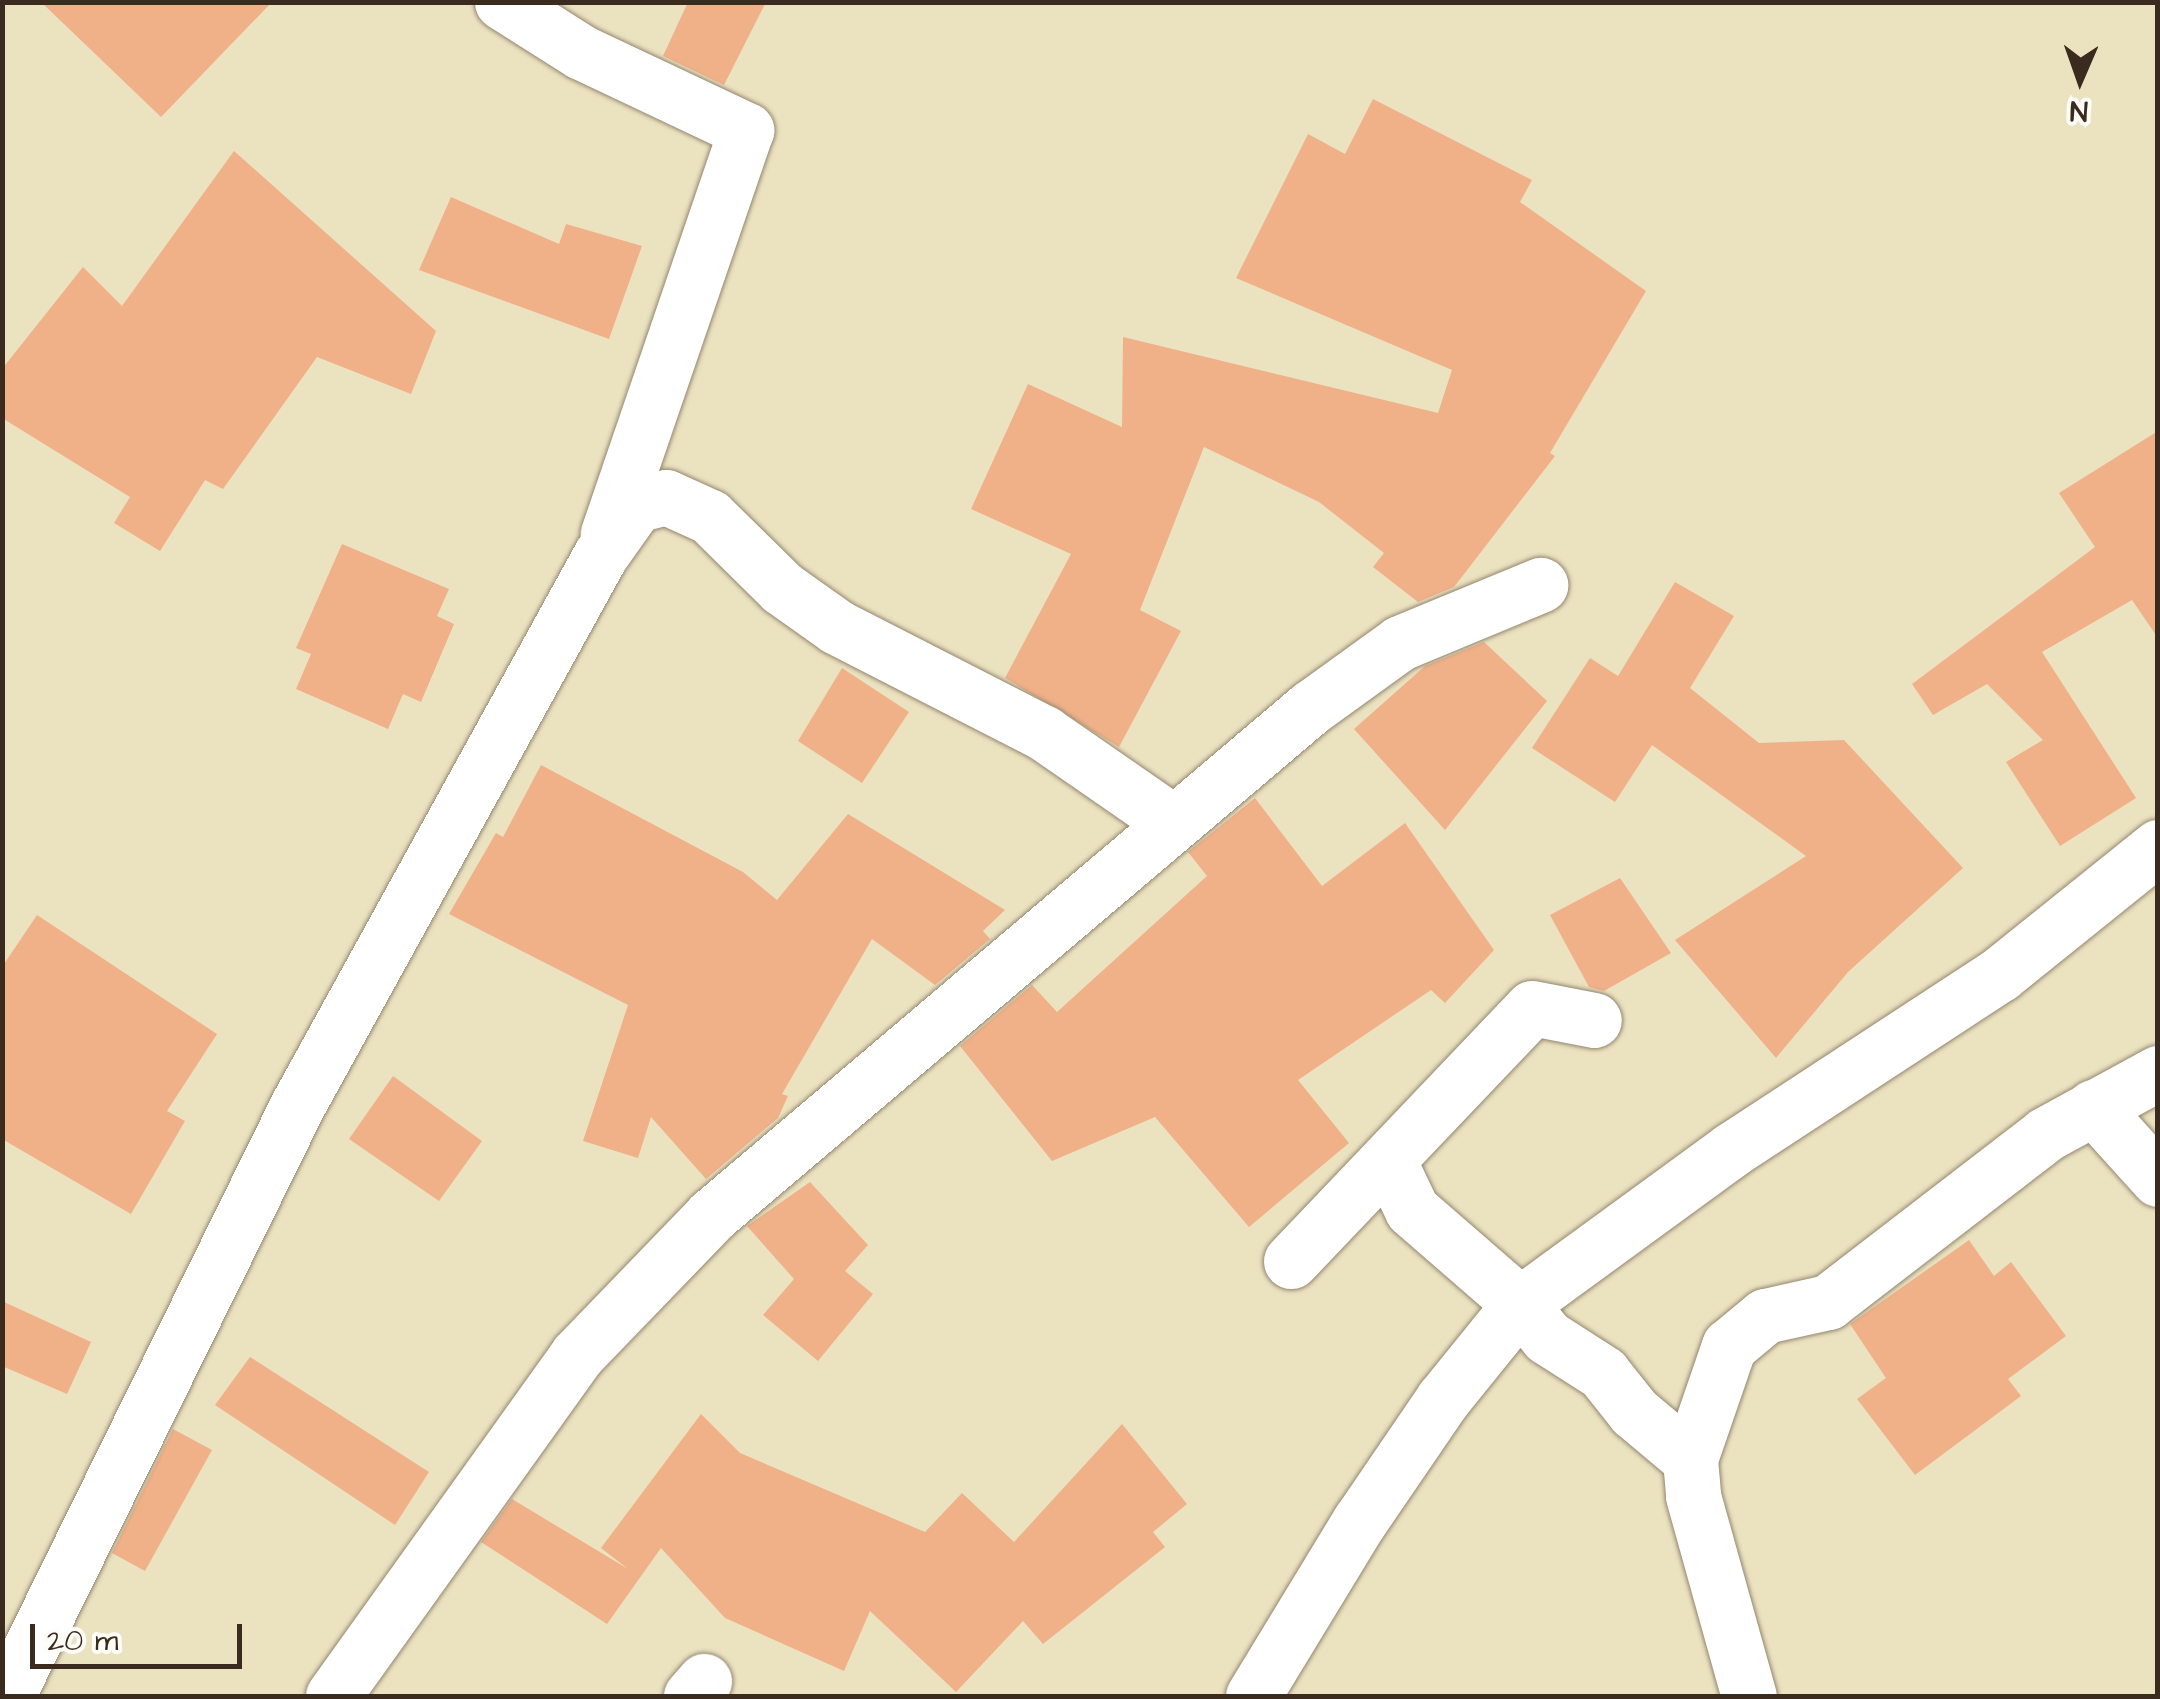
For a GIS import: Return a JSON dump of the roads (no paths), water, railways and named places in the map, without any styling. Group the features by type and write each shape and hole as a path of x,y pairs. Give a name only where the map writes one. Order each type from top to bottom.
{"street":[{"path":"502,2 581,52 746,130 600,556"},
{"path":"7,1696 297,1106 600,556 636,504 666,498 710,516 782,588 838,627 1044,733 1170,820"},
{"path":"333,1696 590,1341 711,1216 1057,926 1170,820 1400,643 1540,586"},
{"path":"1253,1696 1358,1522 1443,1399 1520,1304 1732,1150 2000,974 2158,847"},
{"path":"1291,1261 1532,1008 1594,1020"},
{"path":"1749,1696 1694,1496 1690,1459 1729,1346 1764,1316 1828,1302 1972,1187 2093,1107 2158,1073"},
{"path":"2093,1107 2158,1179"},
{"path":"1389,1162 1412,1210 1520,1304 1547,1337 1603,1373 1634,1412 1690,1459"}]}
